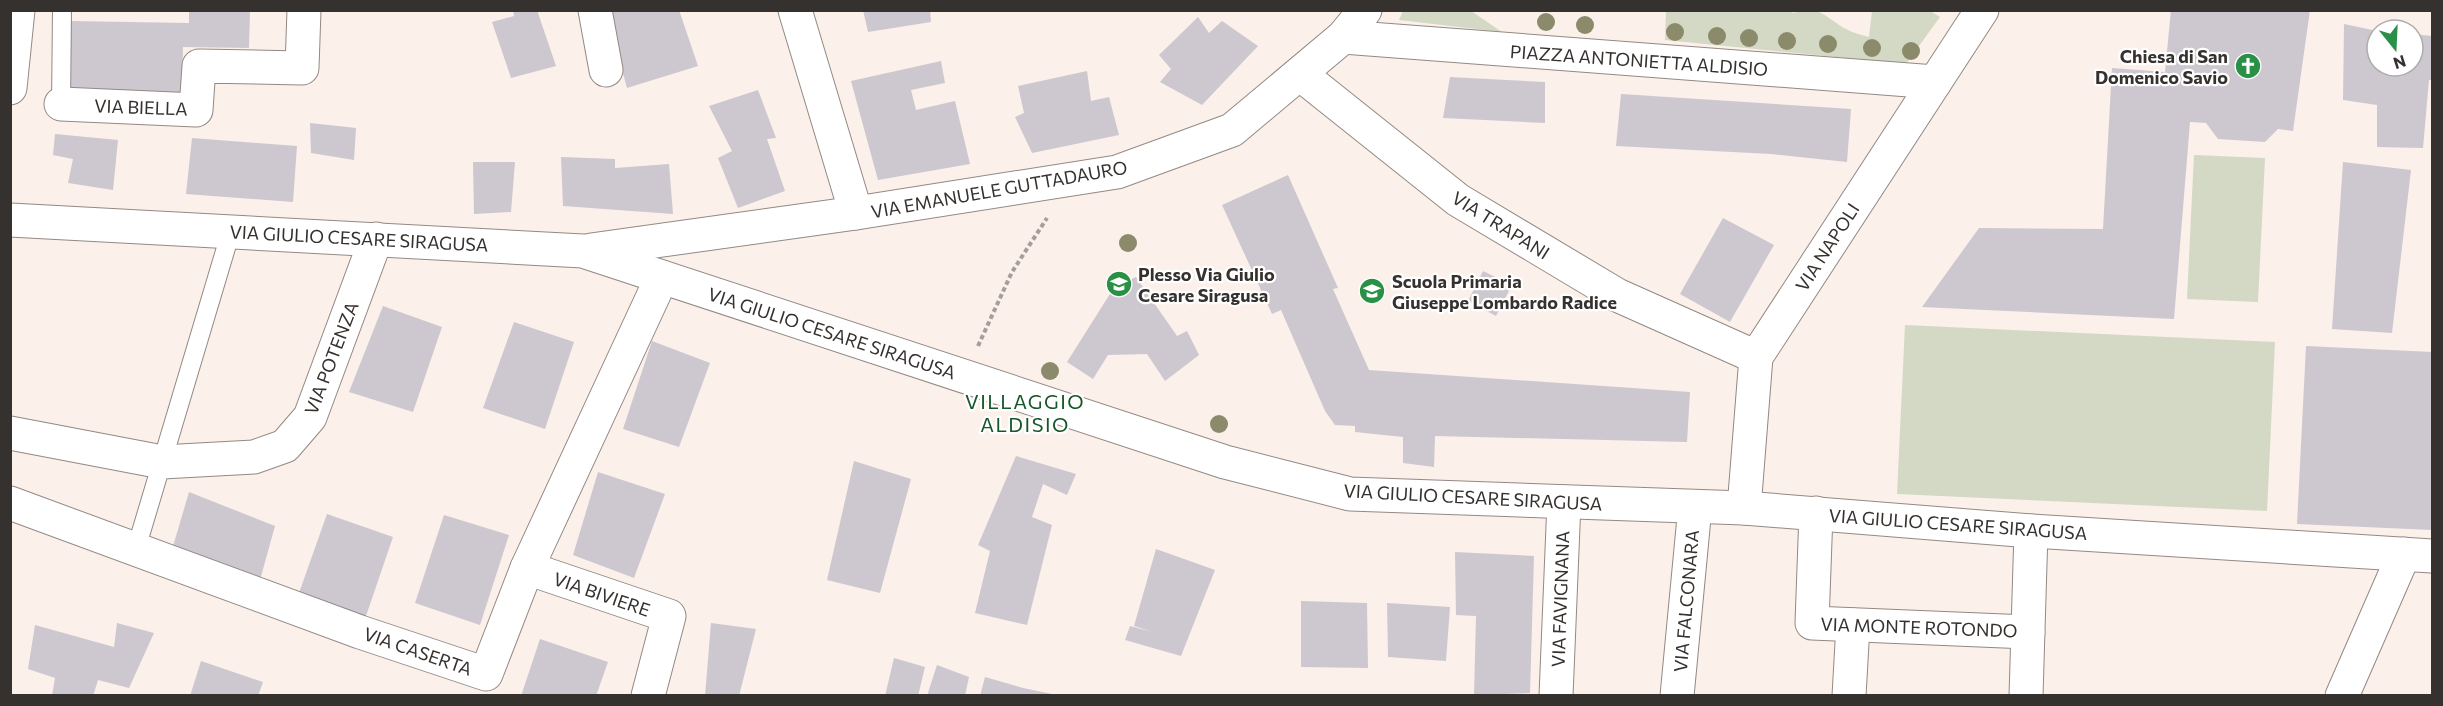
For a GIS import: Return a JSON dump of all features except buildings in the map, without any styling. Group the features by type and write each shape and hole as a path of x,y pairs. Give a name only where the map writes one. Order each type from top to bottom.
{"street":[{"path":"10,88 18,10"},
{"name":"VIA BIELLA","path":"61,104 196,110 199,66 302,68 304,10"},
{"path":"595,10 606,70"},
{"path":"795,10 856,213"},
{"name":"VIA EMANUELE GUTTADAURO","path":"584,251 856,213 1117,172 1232,130 1343,37 1365,10"},
{"name":"VIA NAPOLI","path":"1744,508 1756,357 1982,10"},
{"name":"PIAZZA ANTONIETTA ALDISIO","path":"1343,37 1935,82"},
{"name":"VIA TRAPANI","path":"1300,74 1458,200 1617,295 1756,357"},
{"name":"VIA GIULIO CESARE SIRAGUSA","path":"10,220 584,251 1225,462 1350,494 1744,508 2031,531 2418,555"},
{"name":"VIA POTENZA","path":"10,433 162,462 254,457 285,446 310,417 376,239"},
{"name":"VIA CASERTA","path":"10,503 360,632 486,674 527,568 662,277"},
{"name":"VIA FAVIGNANA","path":"1556,696 1564,502"},
{"name":"VIA FALCONARA","path":"1677,696 1695,507"},
{"name":"VIA MONTE ROTONDO","path":"1816,513 1812,623 2028,632"},
{"path":"2026,696 2031,531"},
{"path":"2342,696 2418,555"},
{"name":"VIA BIVIERE","path":"527,568 669,616 648,696"},
{"path":"1849,696 1853,625"}],"lane":[{"path":"61,104 62,10"},
{"path":"136,549 231,231"}],"path":[{"path":"969,378 975,353 1012,272 1072,180"}],"green space":[{"path":"1809,9 1815,10 1849,30 1869,37 1872,11 1930,11 1940,17 1906,64 1665,40 1666,11 1783,10 1794,13"},
{"path":"1403,11 1471,11 1502,32 1399,20"},
{"path":"2194,155 2265,158 2258,302 2187,299"},
{"path":"1905,325 2275,342 2267,511 1897,494"}],"place":[{"name":"Chiesa di San Domenico Savio","path":"2248,66"},
{"name":"Plesso Via Giulio Cesare Siragusa","path":"1119,284"},
{"name":"Scuola Primaria Giuseppe Lombardo Radice","path":"1372,291"}],"district":[{"name":"VILLAGGIO ALDISIO","path":"1025,412"}]}
